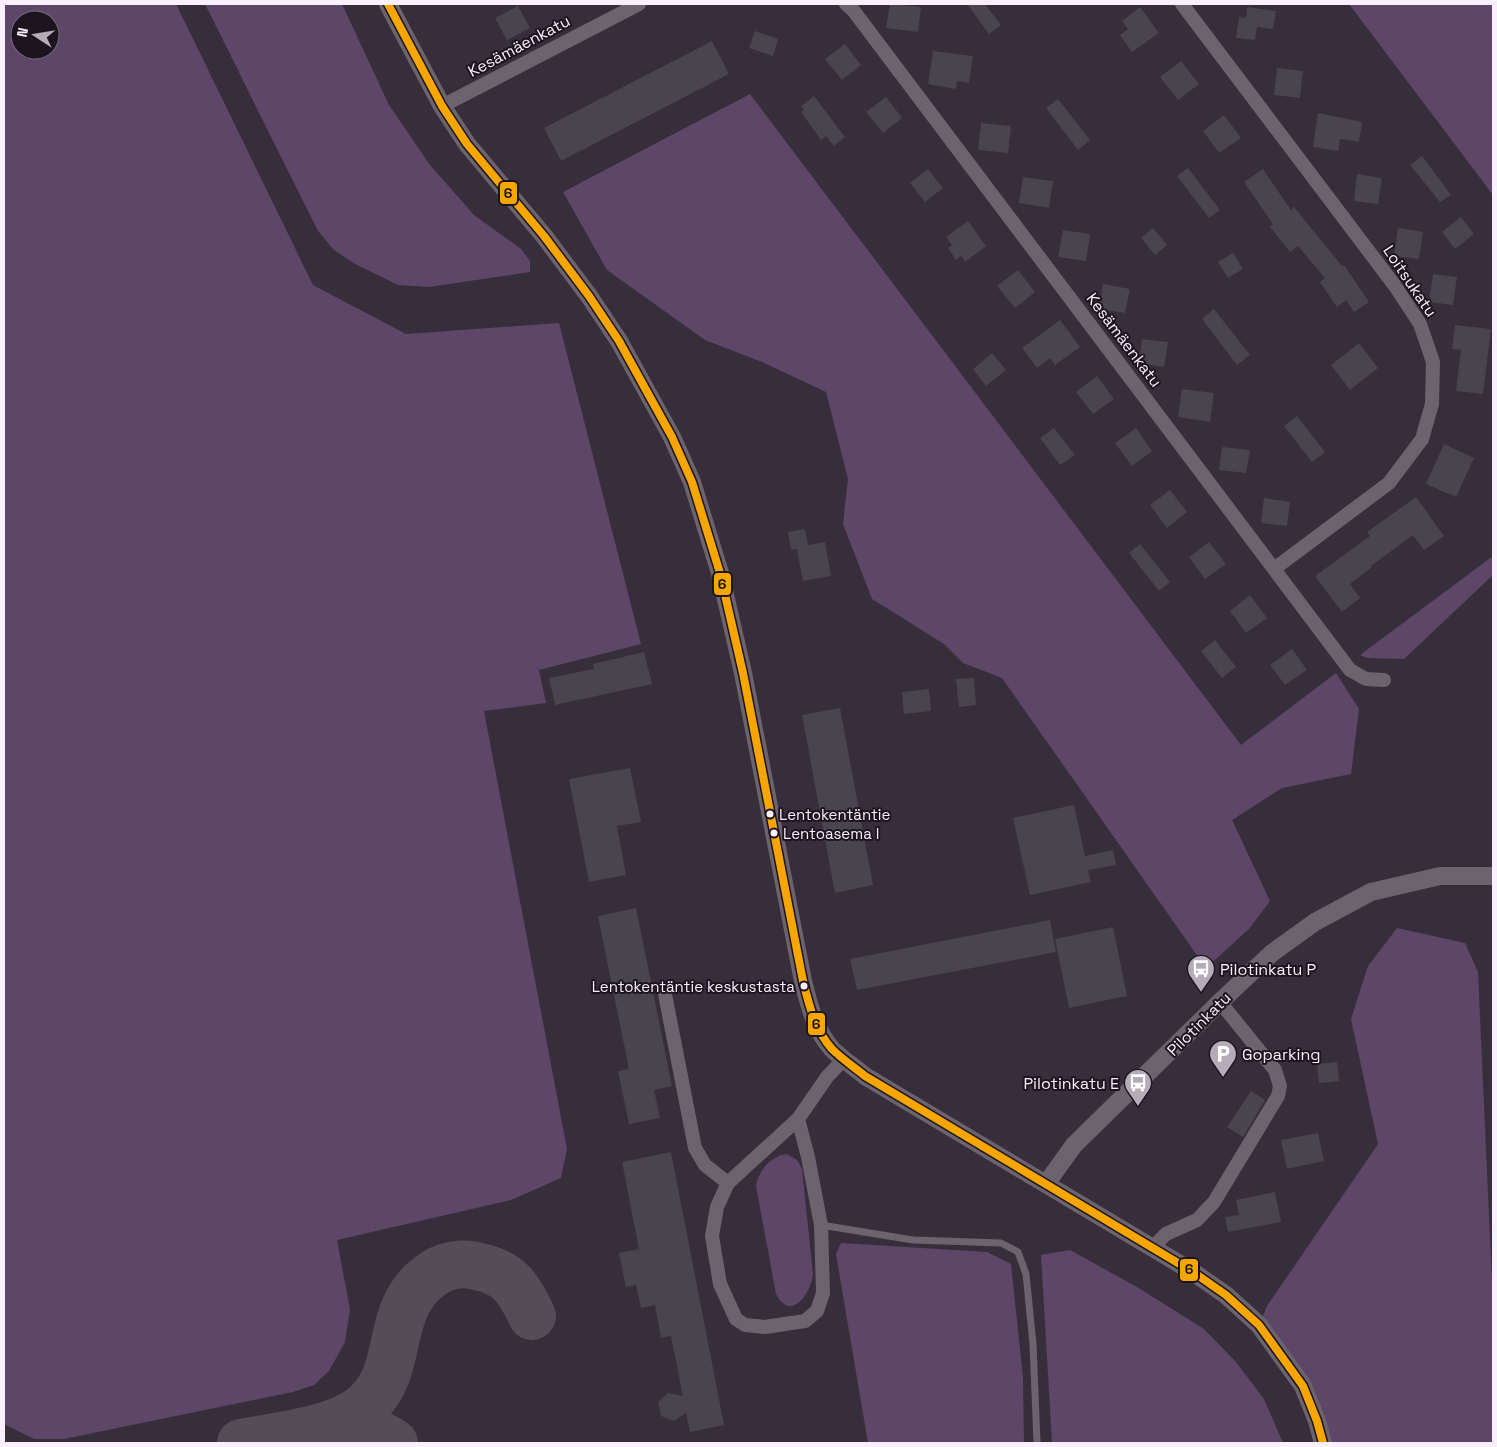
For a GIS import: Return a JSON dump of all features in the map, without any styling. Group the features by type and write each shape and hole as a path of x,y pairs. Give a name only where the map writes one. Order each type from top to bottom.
{"street":[{"path":"388,4 442,106 467,144 549,243 589,296 619,341 672,436 692,482 720,573 743,673 803,981 810,1012 820,1033 832,1048 865,1076 1193,1272 1226,1295 1259,1325 1303,1386 1317,1420 1323,1443"},
{"name":"Kesämäenkatu","path":"442,106 637,4"},
{"name":"Kesämäenkatu","path":"846,4 865,25 1350,670 1366,679 1384,680"},
{"name":"Loitsukatu","path":"1182,4 1395,286 1420,324 1433,362 1432,404 1422,439 1389,483 1274,568"},
{"name":"Pilotinkatu","path":"1046,1184 1074,1145 1220,1002 1272,953 1315,922 1371,892 1440,876 1493,876"},
{"path":"664,990 694,1148 705,1165 728,1183"},
{"path":"1152,1248 1166,1234 1197,1220 1214,1202 1278,1096 1280,1086 1275,1070 1220,1002"},
{"path":"798,1119 808,1157 821,1225 823,1293 817,1311 805,1321 765,1326 745,1325 736,1319 720,1284 712,1236 717,1207 728,1183 798,1119 827,1077 844,1059"}],"lane":[{"path":"821,1225 913,1240 1001,1244 1018,1252 1026,1274 1037,1443"}],"shaded area":[{"path":"4,4 176,4 313,285 406,334 559,323 641,644 539,670 546,703 484,711 567,1149 561,1178 511,1200 337,1240 350,1309 345,1342 329,1371 314,1385 293,1392 64,1439 34,1439 4,1424"},
{"path":"205,4 342,4 389,105 430,165 474,215 521,249 530,261 530,272 429,287 398,285 355,264 334,250 318,231"},
{"path":"1349,4 1493,4 1493,195"},
{"path":"750,94 1241,745 1336,673 1359,709 1351,774 1282,788 1232,820 1270,901 1249,929 1206,968 1002,678 963,663 944,644 872,599 843,524 848,479 826,392 762,362 705,340 607,270 563,192"},
{"path":"1493,556 1493,575 1404,659 1367,658 1360,655"},
{"path":"1397,928 1465,943 1478,972 1493,1303 1493,1443 1323,1443 1317,1421 1259,1325 1267,1306 1378,1144 1351,1019 1368,966"},
{"path":"787,1154 797,1160 802,1169 813,1274 804,1296 799,1302 788,1306 776,1294 756,1186 757,1180 767,1165 776,1157"},
{"path":"841,1243 987,1252 1011,1264 1023,1377 1024,1443 868,1443 836,1254"},
{"path":"1070,1250 1137,1287 1204,1329 1236,1362 1264,1399 1283,1443 1052,1443 1041,1255"}],"building":[{"path":"890,4 921,7 918,32 886,28"},
{"path":"967,4 985,4 1001,25 989,34"},
{"path":"518,6 530,28 507,40 495,18"},
{"path":"1140,7 1159,33 1132,52 1120,35 1128,29 1122,21"},
{"path":"1247,7 1276,11 1273,29 1257,27 1255,40 1236,38 1239,17 1246,18"},
{"path":"755,31 778,39 773,56 749,48"},
{"path":"712,41 729,74 561,161 544,128"},
{"path":"845,44 861,65 842,80 825,59"},
{"path":"933,51 973,56 969,83 957,81 956,89 928,84"},
{"path":"1181,61 1199,84 1178,100 1160,77"},
{"path":"1277,68 1303,71 1300,98 1274,95"},
{"path":"814,96 845,137 834,146 826,136 821,140 801,112 804,110 801,106"},
{"path":"886,97 902,118 883,133 866,112"},
{"path":"1058,99 1090,140 1078,150 1046,108"},
{"path":"1318,113 1362,122 1359,142 1340,139 1338,151 1313,147"},
{"path":"1224,115 1241,138 1219,153 1203,131"},
{"path":"981,123 1011,126 1008,153 978,150"},
{"path":"1422,156 1451,195 1440,202 1410,165"},
{"path":"1188,168 1220,210 1209,218 1177,176"},
{"path":"928,169 943,188 925,202 910,183"},
{"path":"1263,169 1291,210 1294,207 1342,266 1344,265 1369,302 1354,312 1346,300 1337,307 1320,282 1325,278 1298,246 1290,252 1270,227 1273,224 1244,182"},
{"path":"1357,174 1382,178 1378,204 1354,201"},
{"path":"1023,177 1053,181 1049,208 1019,203"},
{"path":"1461,217 1474,234 1455,249 1442,232"},
{"path":"968,221 986,246 965,262 961,256 956,260 948,248 952,245 946,237"},
{"path":"1153,228 1167,245 1155,255 1141,238"},
{"path":"1398,228 1423,232 1419,259 1394,256"},
{"path":"1063,230 1090,234 1086,261 1058,257"},
{"path":"1233,253 1243,269 1228,278 1218,262"},
{"path":"1018,270 1035,292 1015,308 997,286"},
{"path":"1433,274 1457,277 1453,305 1429,302"},
{"path":"1103,284 1130,289 1125,313 1099,309"},
{"path":"1214,309 1250,355 1237,365 1202,319"},
{"path":"1060,320 1080,347 1055,365 1050,358 1037,368 1022,348"},
{"path":"1455,325 1491,329 1483,394 1456,391 1461,350 1452,349"},
{"path":"1142,339 1168,342 1164,367 1139,363"},
{"path":"1359,343 1378,368 1350,390 1331,365"},
{"path":"992,353 1006,370 986,386 973,369"},
{"path":"1097,376 1114,399 1093,414 1076,392"},
{"path":"1182,389 1214,393 1210,422 1178,417"},
{"path":"1297,416 1325,452 1312,462 1284,426"},
{"path":"1054,428 1075,455 1060,465 1040,438"},
{"path":"1136,428 1152,451 1132,466 1115,443"},
{"path":"1444,444 1474,458 1456,497 1426,484"},
{"path":"1222,447 1250,450 1246,473 1219,470"},
{"path":"1170,490 1187,512 1167,528 1150,505"},
{"path":"1416,497 1444,536 1424,550 1413,535 1371,566 1350,584 1360,598 1342,612 1315,576 1370,536 1367,532"},
{"path":"1264,498 1290,502 1287,526 1261,523"},
{"path":"805,529 808,545 825,542 831,576 803,581 797,549 791,550 788,532"},
{"path":"1209,542 1226,564 1205,579 1189,557"},
{"path":"1140,544 1170,582 1159,591 1129,553"},
{"path":"1250,595 1267,618 1246,633 1230,611"},
{"path":"1215,640 1236,667 1222,678 1201,651"},
{"path":"1292,649 1307,670 1285,685 1270,665"},
{"path":"644,652 652,684 555,705 549,678 594,669 593,664"},
{"path":"974,678 976,705 959,707 956,679"},
{"path":"929,689 931,711 904,714 902,692"},
{"path":"840,708 873,885 835,893 802,715"},
{"path":"630,768 641,822 617,826 626,875 589,882 569,779"},
{"path":"1074,805 1085,856 1113,850 1116,865 1088,870 1091,882 1030,895 1013,818"},
{"path":"636,908 672,1086 654,1090 660,1118 629,1124 618,1071 629,1069 598,916"},
{"path":"1050,920 1056,952 857,990 850,959"},
{"path":"1113,927 1127,996 1069,1008 1055,939"},
{"path":"1337,1062 1339,1081 1319,1083 1317,1064"},
{"path":"1251,1091 1265,1100 1243,1137 1227,1127"},
{"path":"1318,1133 1324,1161 1287,1169 1281,1140"},
{"path":"671,1152 724,1425 690,1432 686,1413 674,1421 661,1416 658,1402 668,1393 683,1396 671,1336 661,1338 655,1305 641,1308 636,1285 626,1287 619,1253 639,1249 622,1162"},
{"path":"1275,1192 1281,1222 1228,1232 1225,1217 1239,1215 1236,1200"}],"taxiway":[{"path":"241,1443 324,1426 354,1414 366,1405 378,1391 386,1375 406,1306 415,1290 430,1276 440,1270 464,1264 497,1272 517,1289 532,1316"},
{"path":"336,1424 373,1432 394,1443"}],"transit line":[{"name":"6","path":"388,4 442,106 467,144 544,236 589,296 619,341 672,437 692,482 720,573 743,673 803,981 813,1017 826,1042 836,1053 865,1076 1193,1272 1226,1295 1259,1325 1303,1386 1317,1421 1323,1443"}],"place":[{"name":"Lentokentäntie","path":"770,814"},
{"name":"Lentoasema I","path":"774,833"},
{"name":"Lentokentäntie keskustasta","path":"804,986"},
{"name":"Pilotinkatu P","path":"1201,993"},
{"name":"Goparking","path":"1223,1078"},
{"name":"Pilotinkatu E","path":"1138,1107"}]}
